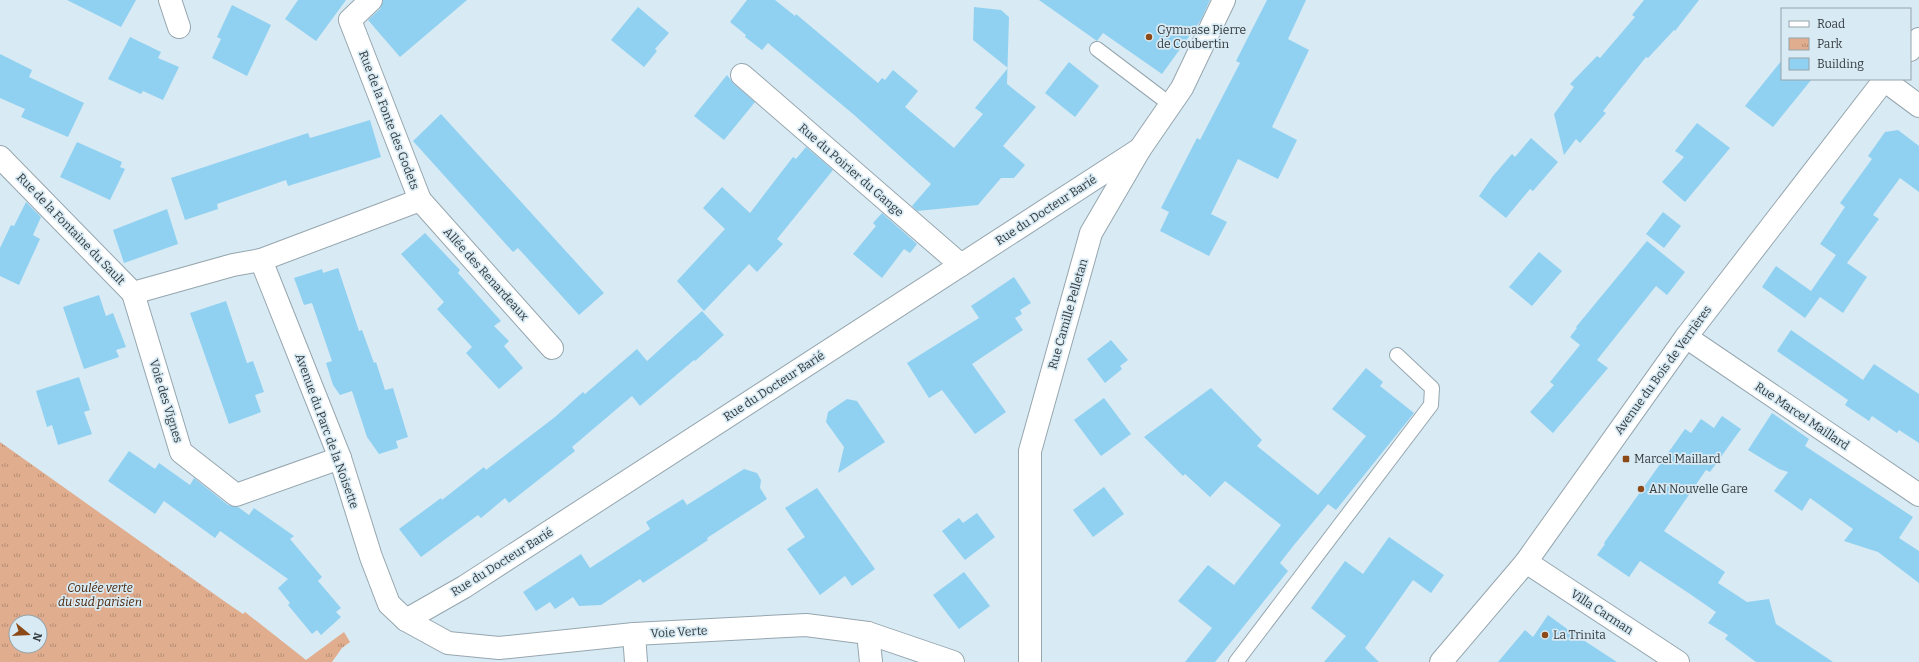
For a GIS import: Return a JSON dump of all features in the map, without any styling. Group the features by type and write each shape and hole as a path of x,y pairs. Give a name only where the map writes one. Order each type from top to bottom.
{"street":[{"path":"170,0 179,27"},
{"name":"Rue de la Fonte des Godets","path":"261,260 420,200 350,20 371,0"},
{"name":"Rue Camille Pelletan","path":"1030,662 1030,450 1091,233 1140,149 1182,88 1224,0"},
{"path":"1911,49 1919,39"},
{"name":"Rue du Poirier du Gange","path":"742,75 961,265"},
{"path":"1884,80 1919,106"},
{"name":"Avenue du Bois de Verrières","path":"1441,662 1526,562 1686,337 1884,80"},
{"name":"Rue du Docteur Barié","path":"406,620 464,587 1140,149"},
{"name":"Rue de la Fontaine du Sault","path":"0,157 133,293 233,265 261,260"},
{"name":"Allée des Renardeaux","path":"420,200 552,348"},
{"name":"Avenue du Parc de la Noisette","path":"261,260 340,458 371,557 389,604 406,620"},
{"name":"Voie des Vignes","path":"133,293 181,452 236,495 340,458"},
{"name":"Rue Marcel Maillard","path":"1686,337 1919,495"},
{"name":"Villa Carman","path":"1526,562 1678,662"},
{"name":"Voie Verte","path":"406,620 448,643 499,648 634,634 806,625 868,633 953,662"},
{"path":"868,633 871,662"},
{"path":"634,634 636,662"}],"lane":[{"path":"1097,49 1171,104"},
{"path":"1236,662 1431,405 1432,388 1397,355"}],"green space":[{"name":"Coulée verte du sud parisien","path":"0,442 224,601 243,614 245,612 306,660 344,632 350,642 342,648 332,662 0,662"}],"building":[{"path":"67,0 136,0 121,27"},
{"path":"298,0 346,0 316,41 285,19"},
{"path":"383,0 467,0 400,57 368,20 380,9"},
{"path":"747,0 775,0 795,16 796,14 878,83 882,78 885,80 893,70 918,91 905,107 954,148 983,114 975,108 1007,69 1007,84 1036,107 1003,146 1025,165 1014,178 1001,178 978,205 917,211 912,206 931,184 853,114 768,43 762,50 745,37 746,35 730,22"},
{"name":"Gymnase Pierre de Coubertin","path":"1039,0 1210,0 1201,20 1162,74 1103,33 1097,41"},
{"path":"1267,0 1306,0 1288,39 1309,50 1272,127 1297,140 1278,179 1238,159 1211,214 1227,222 1209,256 1160,231 1169,212 1161,208 1197,138 1200,140 1240,63 1236,61"},
{"path":"1644,0 1699,0 1675,31 1674,30 1648,58 1646,57 1603,111 1606,113 1580,143 1576,139 1564,155 1554,114 1574,87 1570,84 1597,56 1600,58 1635,17 1632,15"},
{"path":"232,5 271,25 247,76 212,58 221,39 217,37"},
{"path":"638,7 669,33 655,49 657,51 644,67 611,40"},
{"path":"974,7 1001,10 1009,17 1007,68 973,40"},
{"path":"130,37 161,52 158,58 179,67 163,100 143,91 141,94 108,79"},
{"path":"0,54 32,70 29,77 84,103 68,137 21,117 25,109 0,98"},
{"path":"1781,61 1781,80 1811,80 1773,127 1745,106"},
{"path":"1069,62 1099,86 1075,117 1045,93"},
{"path":"727,75 734,84 755,102 724,140 694,116"},
{"path":"441,114 604,293 579,315 518,248 513,252 413,141"},
{"path":"370,120 381,157 288,186 286,180 217,204 218,209 185,220 171,178 308,133 310,138"},
{"path":"1697,123 1730,148 1685,202 1662,182 1684,157 1675,151"},
{"path":"1898,130 1919,146 1919,192 1900,178 1873,215 1879,219 1847,263 1867,277 1843,313 1820,297 1805,318 1762,287 1776,266 1811,291 1836,255 1820,244 1845,207 1840,203 1872,159 1868,156 1885,132"},
{"path":"1531,138 1558,162 1533,191 1530,189 1506,218 1479,196 1493,176 1512,154 1515,157"},
{"path":"77,142 122,162 120,167 125,169 110,200 60,177"},
{"path":"806,147 833,170 777,239 783,244 757,272 749,264 704,311 677,281 725,229 703,208 722,187 750,213 793,157 796,159"},
{"path":"26,202 41,217 33,235 40,239 19,285 0,276 0,248 11,225 14,226"},
{"path":"167,209 178,244 124,263 113,230"},
{"path":"1663,212 1681,226 1664,248 1646,234"},
{"path":"882,213 917,244 910,253 904,249 882,278 853,254 876,226 873,223"},
{"path":"425,233 460,270 458,273 501,321 494,326 509,341 504,346 523,368 499,389 466,353 472,347 437,309 444,302 401,254"},
{"path":"1647,241 1685,272 1667,295 1656,286 1597,360 1608,368 1553,433 1530,412 1554,385 1550,382 1580,345 1570,337 1577,328 1576,327"},
{"path":"1539,252 1562,271 1532,306 1509,287"},
{"path":"338,268 359,331 362,330 374,363 376,362 385,390 393,388 408,437 396,441 398,448 379,454 367,437 352,391 340,395 333,385 326,363 332,361 312,303 304,305 294,278 322,269 323,273"},
{"path":"1014,277 1031,303 1020,310 1022,314 1015,318 1023,330 972,364 1006,412 975,434 942,390 929,398 907,363 979,318 971,306"},
{"path":"99,295 106,316 113,313 126,347 116,350 119,357 84,369 63,307"},
{"path":"226,301 247,363 253,361 264,392 255,395 261,412 229,424 190,313"},
{"path":"702,311 724,335 695,361 694,360 640,406 632,396 572,447 575,451 509,503 505,498 481,518 478,515 421,557 399,529 441,498 442,500 484,467 486,470 555,417 583,392 585,394 637,349 647,361"},
{"path":"1791,330 1863,380 1874,364 1919,394 1919,443 1899,430 1897,433 1872,416 1869,421 1845,405 1848,400 1777,351"},
{"path":"1111,340 1128,360 1120,366 1122,369 1105,383 1087,359"},
{"path":"1366,368 1383,382 1380,386 1414,413 1336,510 1328,504 1294,545 1280,563 1288,571 1215,662 1185,662 1212,628 1178,601 1208,565 1234,585 1281,525 1225,481 1210,497 1185,474 1183,476 1144,437 1211,388 1262,440 1257,446 1318,495 1366,436 1332,409"},
{"path":"79,377 90,410 84,412 92,434 58,445 52,425 47,427 36,391"},
{"path":"1104,398 1131,434 1101,456 1074,420"},
{"path":"847,399 857,401 885,442 838,473 844,447 826,422 828,412"},
{"path":"1772,413 1809,439 1805,446 1913,517 1899,538 1919,551 1919,583 1878,552 1844,541 1853,529 1810,498 1802,511 1774,491 1788,472 1779,469 1748,450"},
{"path":"1722,416 1741,429 1710,472 1706,470 1664,531 1725,572 1718,583 1747,602 1769,599 1776,624 1833,662 1756,662 1725,639 1728,635 1708,623 1716,612 1687,592 1640,561 1629,577 1597,555 1685,429 1691,433 1701,419 1714,428"},
{"path":"129,451 155,469 159,463 190,485 194,478 228,505 238,507 249,515 254,508 294,536 290,539 322,577 318,581 341,608 336,612 341,617 321,635 317,630 312,634 288,605 290,603 278,588 288,579 220,531 215,538 164,501 155,514 108,481"},
{"path":"744,469 757,473 761,480 760,488 767,499 707,538 708,540 643,583 640,579 601,605 579,606 573,597 555,609 550,602 536,611 523,592 581,554 590,568 650,529 646,522 683,499 687,505"},
{"path":"1104,487 1124,514 1093,537 1073,510"},
{"path":"817,488 875,569 852,586 845,576 820,595 787,549 805,537 785,508"},
{"path":"977,513 995,537 965,560 942,531 959,518 963,523"},
{"path":"1389,537 1444,575 1431,593 1413,580 1365,648 1379,662 1324,662 1346,636 1311,608 1345,561 1363,574"},
{"path":"964,572 990,606 959,629 933,595"},
{"path":"1548,615 1617,662 1498,662 1525,630 1533,637"}],"place":[{"name":"Gymnase Pierre de Coubertin","path":"1149,37"},
{"name":"Marcel Maillard","path":"1626,459"},
{"name":"AN Nouvelle Gare","path":"1641,489"},
{"name":"La Trinita","path":"1545,635"}]}
